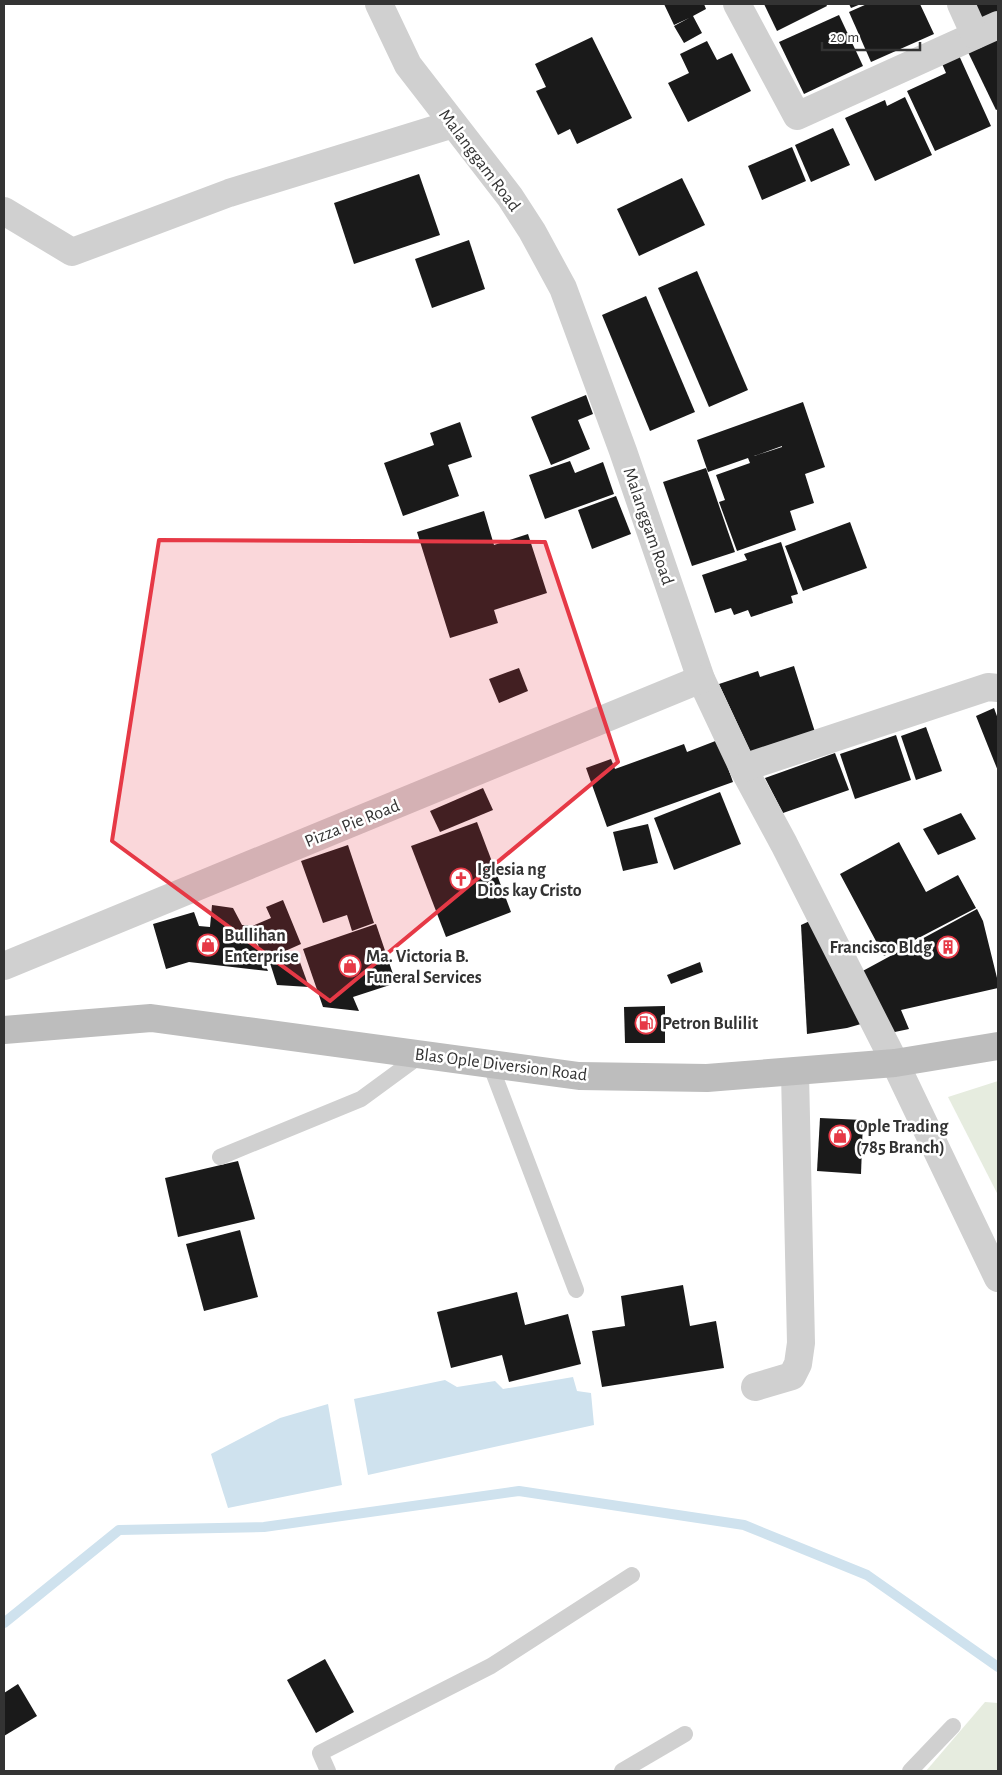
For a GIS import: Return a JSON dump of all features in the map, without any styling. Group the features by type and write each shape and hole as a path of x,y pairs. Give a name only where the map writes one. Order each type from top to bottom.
{"main road":[{"name":"Blas Ople Diversion Road","path":"4,1030 151,1018 579,1076 707,1078 795,1072 894,1063 998,1046"}],"street":[{"name":"Malanggam Road","path":"379,4 408,65 510,197 532,231 562,288 623,451 701,679 744,768 894,1063 998,1278"},
{"path":"737,4 797,116 987,30 961,4"},
{"path":"4,211 72,252 229,193 453,124"},
{"name":"Pizza Pie Road","path":"4,966 701,679"},
{"path":"744,768 988,687 998,688"},
{"path":"755,1387 792,1376 798,1364 802,1343 795,1072"}],"lane":[{"path":"220,1157 361,1099 421,1055"},
{"path":"490,1064 576,1290"},
{"path":"328,1771 320,1753 492,1666 632,1574"},
{"path":"910,1771 953,1726"},
{"path":"622,1771 685,1734"}],"highlighted area":[{"path":"159,540 545,542 618,762 330,1001 112,841"}],"shaded area":[{"path":"998,1081 998,1195 948,1097"},
{"path":"985,1702 998,1703 998,1771 926,1771"}],"water":[{"path":"573,1377 577,1391 591,1393 594,1425 368,1475 354,1399 445,1380 457,1387 495,1381 503,1389"},
{"path":"328,1404 342,1485 228,1508 211,1454 280,1418"}],"building":[{"path":"664,4 704,4 706,9 693,16 702,33 684,43 674,26 689,18 674,25"},
{"path":"764,4 826,4 827,6 777,31"},
{"path":"849,4 861,4 851,8"},
{"path":"867,4 920,4 934,34 871,62 849,12"},
{"path":"965,4 998,4 998,13 974,23"},
{"path":"839,15 863,66 804,94 779,42"},
{"path":"998,35 998,109 996,110 967,50"},
{"path":"592,37 632,118 577,144 570,129 558,135 536,91 546,87 535,64"},
{"path":"707,41 717,60 732,53 751,91 688,122 668,83 689,73 680,54"},
{"path":"957,51 991,126 935,151 907,91 946,73 940,59"},
{"path":"905,97 932,155 875,181 845,118 885,100 887,106"},
{"path":"833,128 850,165 811,182 795,145"},
{"path":"792,147 806,181 762,200 748,166"},
{"path":"419,174 440,235 354,264 334,203"},
{"path":"682,178 705,225 639,256 617,209"},
{"path":"469,240 485,289 432,308 415,259"},
{"path":"697,271 748,390 709,407 658,288"},
{"path":"646,296 695,412 650,431 602,315"},
{"path":"586,395 593,414 578,420 590,449 551,465 531,417"},
{"path":"803,402 825,467 805,474 814,503 790,511 796,530 737,551 719,502 725,500 716,475 750,463 748,458 708,472 697,440"},
{"path":"460,422 472,457 448,465 459,496 403,516 384,463 434,445 430,433"},
{"path":"570,461 575,473 603,462 614,494 545,519 529,475"},
{"path":"706,468 735,552 692,566 663,482"},
{"path":"616,496 631,534 592,549 578,510"},
{"path":"484,511 494,545 528,534 547,593 494,610 498,623 450,638 417,532"},
{"path":"850,522 867,568 803,591 785,546"},
{"path":"781,542 798,594 791,596 793,603 751,617 748,610 734,615 731,608 715,613 702,575 747,560 744,554"},
{"path":"794,666 815,732 751,753 719,684 758,671 760,677"},
{"path":"519,668 528,691 499,703 489,679"},
{"path":"994,708 998,719 998,771 976,716"},
{"path":"926,727 942,771 916,780 901,736"},
{"path":"896,735 911,780 855,799 840,754"},
{"path":"718,740 733,782 607,827 586,768 611,759 615,769 684,744 687,752"},
{"path":"835,753 849,790 783,813 765,778"},
{"path":"483,788 493,810 440,832 430,811"},
{"path":"720,792 741,844 674,870 654,818"},
{"path":"961,813 976,839 938,855 923,829"},
{"name":"Iglesia ng Dios kay Cristo","path":"477,822 511,912 446,937 411,846"},
{"path":"648,824 658,863 623,871 613,832"},
{"path":"899,842 926,892 958,875 976,908 884,956 840,874"},
{"path":"348,845 374,923 352,931 347,915 323,923 301,861"},
{"path":"283,900 301,944 265,960 250,927 271,918 266,907"},
{"name":"Bullihan Enterprise","path":"212,905 233,908 242,925 248,925 268,971 189,962 166,969 153,924 194,912 199,926 210,927"},
{"name":"Francisco Bldg","path":"977,909 983,921 998,988 901,1010 909,1029 890,1033 859,973"},
{"path":"812,920 861,1024 807,1034 801,925"},
{"name":"Ma. Victoria B. Funeral Services","path":"376,924 396,983 353,997 359,1011 323,1007 303,949"},
{"path":"297,954 309,987 277,985 270,963"},
{"path":"700,962 703,972 671,984 667,975"},
{"path":"665,1006 665,1043 625,1043 624,1007"},
{"path":"820,1118 863,1120 861,1174 817,1171"},
{"path":"238,1161 255,1219 178,1237 165,1178"},
{"path":"240,1230 258,1297 204,1311 186,1244"},
{"path":"683,1285 690,1326 716,1321 724,1368 602,1387 592,1331 625,1326 621,1296"},
{"path":"517,1292 525,1325 568,1314 581,1364 509,1382 502,1355 451,1368 437,1312"},
{"path":"325,1659 354,1712 316,1733 287,1680"},
{"path":"18,1684 37,1716 4,1736 4,1693"}],"waterway":[{"path":"4,1623 119,1530 264,1527 519,1491 744,1525 867,1575 998,1667"}],"place":[{"name":"Iglesia ng Dios kay Cristo","path":"461,879"},
{"name":"Bullihan Enterprise","path":"208,945"},
{"name":"Francisco Bldg","path":"948,947"},
{"name":"Ma. Victoria B. Funeral Services","path":"350,966"},
{"name":"Petron Bulilit","path":"646,1023"},
{"name":"Ople Trading (785 Branch)","path":"840,1136"}]}
